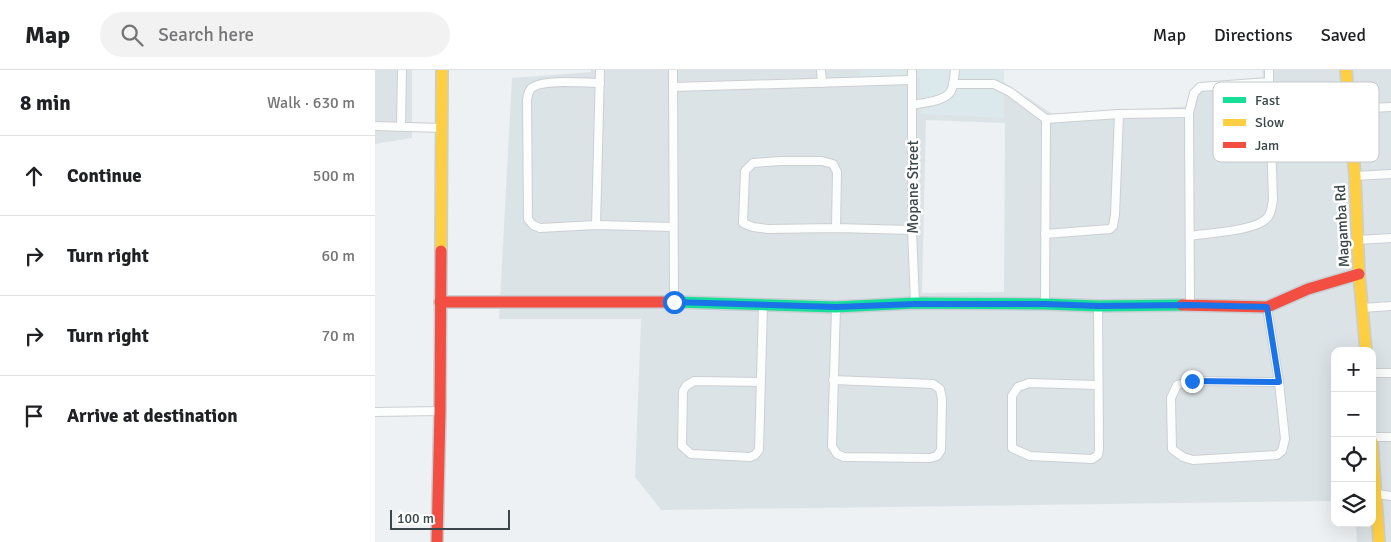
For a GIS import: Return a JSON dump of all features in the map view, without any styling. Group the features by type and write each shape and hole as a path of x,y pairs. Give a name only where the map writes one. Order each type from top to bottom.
{"street":[{"path":"401,126 402,70"},
{"path":"437,542 443,128 442,70"},
{"path":"596,225 600,70"},
{"path":"673,70 674,302"},
{"path":"821,70 822,83"},
{"name":"Mopane Street","path":"912,70 912,230 915,304"},
{"path":"913,105 941,99 951,92 955,70"},
{"path":"1269,70 1269,82"},
{"path":"673,87 911,80"},
{"path":"600,83 545,83 534,86 528,91 527,218 533,226 540,228 596,225 673,227"},
{"path":"953,84 995,84 1010,92 1046,119 1119,114 1189,113"},
{"path":"1190,305 1189,113 1194,93 1200,87 1213,86"},
{"path":"1045,234 1110,229 1113,226 1119,114"},
{"path":"1045,304 1046,119"},
{"path":"375,126 443,128"},
{"path":"836,228 837,172 833,164 821,161 753,163 745,171 743,223 753,228 912,230"},
{"path":"1190,236 1245,228 1259,224 1268,217 1273,199 1272,162"},
{"name":"Magamba Rd","path":"1354,162 1359,274 1366,347"},
{"path":"1355,176 1391,174"},
{"path":"1357,240 1391,238"},
{"path":"440,302 674,302 836,307 915,304 1267,307 1308,289 1359,274"},
{"path":"761,382 694,381 686,386 683,391 682,446 691,454 750,456 755,455 759,450 761,382 763,305"},
{"path":"1097,385 1029,383 1018,387 1012,396 1012,448 1030,456 1092,459 1098,455 1098,306"},
{"path":"1362,308 1391,306"},
{"path":"833,380 933,384 940,389 942,399 941,450 937,456 930,458 845,457 837,454 832,446 833,380 836,307"},
{"path":"1267,307 1279,382 1285,439 1282,451 1277,455 1193,460 1183,457 1172,449 1171,398 1177,385 1192,381 1279,382"},
{"path":"1376,373 1391,373"},
{"path":"375,412 440,411"},
{"path":"1376,437 1391,436"},
{"path":"1376,482 1379,542"},
{"path":"1377,494 1391,496"}],"shaded area":[{"path":"375,70 412,70 412,138 375,144"},
{"path":"591,70 998,70 996,77 1054,115 1192,106 1199,84 1213,82 1213,162 1379,162 1379,82 1217,82 1263,77 1262,70 1391,70 1391,542 1357,542 1356,527 1376,527 1376,347 1331,347 1331,501 661,510 635,477 641,319 499,319 512,78 591,72","holes":["926,120 1005,123 1004,292 922,293"]},
{"path":"860,70 1004,70 1004,118 921,114 920,77 860,78"}],"traffic: fast":[{"path":"676,302 836,307 915,303 1098,306 1182,305"}],"traffic: slow":[{"path":"441,251 442,70"},
{"path":"1346,70 1347,82"},
{"path":"1354,162 1359,274 1366,347"},
{"path":"1375,482 1379,542"}],"traffic: jam":[{"path":"437,542 441,251"},
{"path":"1182,305 1267,307 1308,289 1359,274"},
{"path":"440,302 676,302"}],"route":[{"path":"674,302 836,307 915,304 1267,307 1279,382 1192,381"}]}
